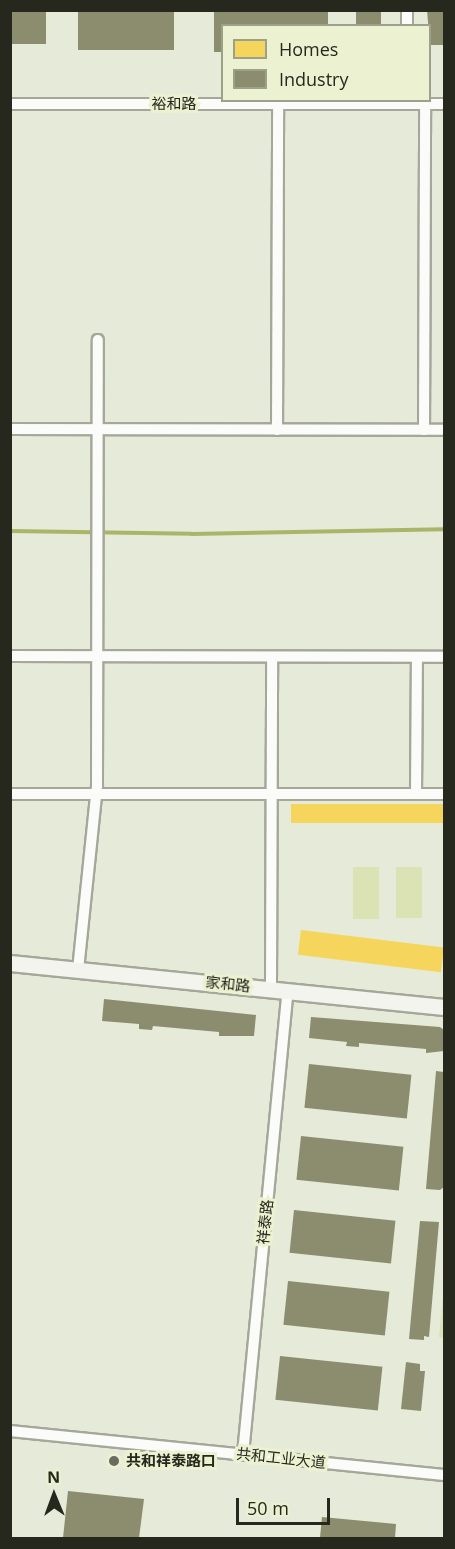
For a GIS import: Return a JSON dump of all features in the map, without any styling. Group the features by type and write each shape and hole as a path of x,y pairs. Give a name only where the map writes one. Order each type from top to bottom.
{"street":[{"name":"裕和路","path":"10,104 444,104"},
{"path":"277,430 278,104"},
{"path":"424,104 424,430"},
{"path":"78,969 96,794 98,340"},
{"path":"10,429 444,430"},
{"path":"10,656 444,657"},
{"path":"271,988 272,657"},
{"path":"416,794 417,657"},
{"path":"10,794 444,795"},
{"name":"家和路","path":"10,963 444,1006"},
{"name":"祥泰路","path":"243,1454 288,990"},
{"name":"共和工业大道","path":"10,1431 444,1475"}],"green space":[{"path":"353,867 379,867 379,919 353,919"},
{"path":"396,867 422,867 422,918 396,918"},
{"path":"444,1286 444,1338 439,1337"}],"building: Homes":[{"path":"291,804 444,804 444,823 291,823"},
{"path":"301,930 444,948 441,972 298,955"}],"building: Industry":[{"path":"10,10 46,10 46,44 10,44"},
{"path":"78,10 174,10 174,50 78,50"},
{"path":"214,10 328,10 328,24 221,24 221,52 214,52"},
{"path":"356,10 381,10 381,24 356,24"},
{"path":"427,10 444,10 444,45 431,45 431,24 428,24"},
{"path":"104,999 256,1015 254,1036 219,1036 219,1032 153,1026 152,1030 139,1029 139,1024 102,1021"},
{"path":"311,1017 440,1027 444,1030 444,1051 426,1053 426,1049 359,1043 359,1047 346,1046 347,1042 309,1038"},
{"path":"309,1064 411,1075 407,1119 304,1108"},
{"path":"436,1071 444,1072 444,1187 440,1190 426,1189"},
{"path":"301,1136 403,1147 399,1191 296,1180"},
{"path":"294,1210 395,1221 391,1263 290,1253"},
{"path":"420,1221 439,1222 429,1337 424,1336 424,1340 409,1339"},
{"path":"288,1281 389,1292 385,1335 283,1325"},
{"path":"280,1356 382,1367 378,1411 275,1400"},
{"path":"406,1362 420,1364 420,1371 425,1371 421,1411 401,1409"},
{"path":"68,1491 144,1499 139,1538 63,1538"},
{"path":"322,1517 396,1524 395,1538 320,1538"}],"waterway":[{"path":"10,531 192,534 444,529"}],"place":[{"name":"共和祥泰路口","path":"114,1461"}]}
